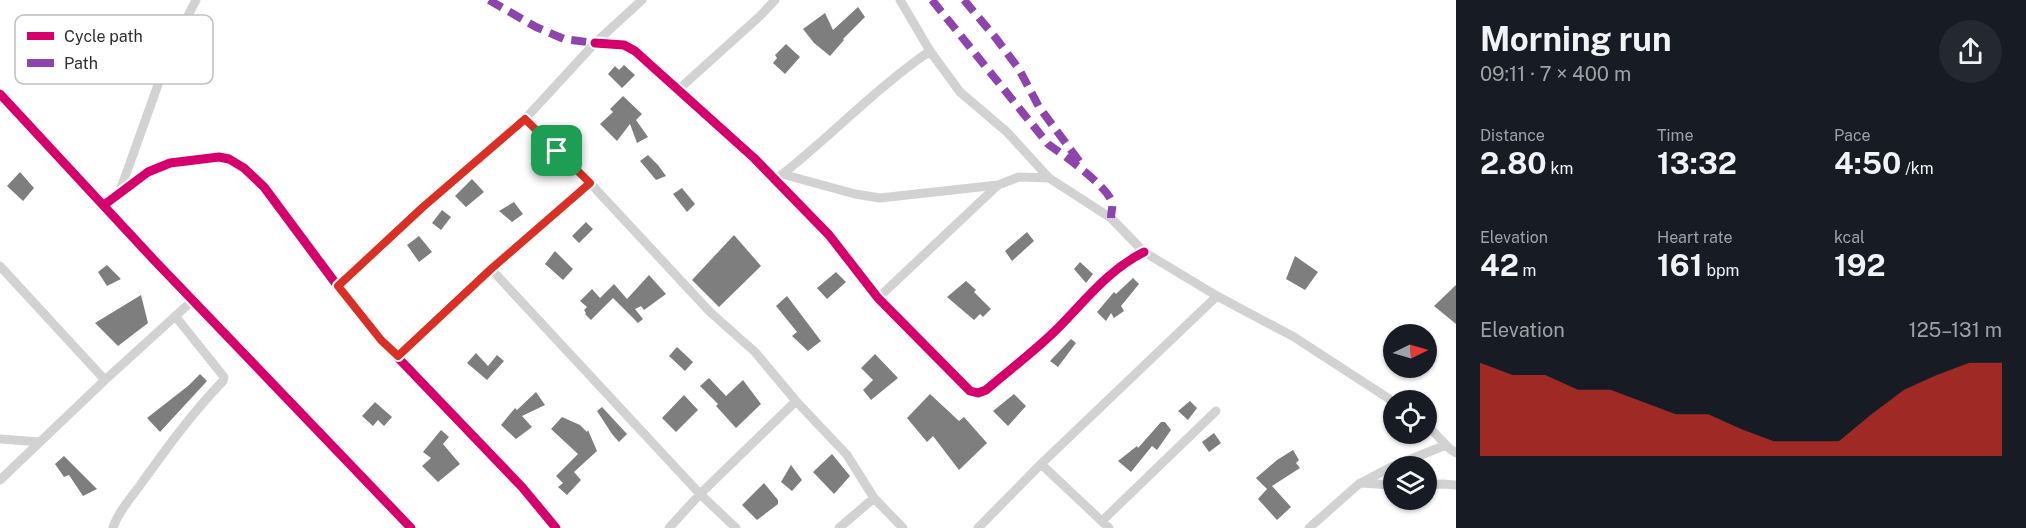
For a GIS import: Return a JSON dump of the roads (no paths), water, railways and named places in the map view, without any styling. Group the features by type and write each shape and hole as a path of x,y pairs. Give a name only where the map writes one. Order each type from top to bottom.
{"street":[{"path":"338,286 423,207 525,119 595,44 642,0"},
{"path":"679,89 727,47 775,0"},
{"path":"900,0 930,51 960,92 1007,132 1049,178 1111,218 1144,252 1217,296 1294,337 1383,395"},
{"path":"187,15 194,1"},
{"path":"595,44 624,45 630,48 778,177 878,298 970,391 978,393 986,390 1055,331 1111,272 1125,261 1144,252"},
{"path":"778,177 816,148 905,68 930,51"},
{"path":"120,191 158,84"},
{"path":"0,94 154,260 411,528"},
{"path":"525,119 590,183 710,312 755,352 796,401 847,455 874,498 903,528"},
{"path":"105,205 120,191 148,172 170,163 219,157 229,159 244,168 264,187 381,340 522,487 556,528"},
{"path":"778,177 880,198 998,185 1019,177 1049,178"},
{"path":"398,356 491,269 590,183"},
{"path":"878,298 998,185"},
{"path":"0,266 105,380"},
{"path":"491,269 700,494 736,528"},
{"path":"978,528 1041,464 1217,296"},
{"path":"0,480 193,300"},
{"path":"113,528 152,468 200,405 223,381 224,377 176,317"},
{"path":"669,528 700,494 796,401"},
{"path":"1041,464 1106,525 1216,411"},
{"path":"1437,435 1451,449 1456,459"},
{"path":"0,439 40,442"},
{"path":"1309,528 1360,483 1391,467 1451,449"},
{"path":"1360,483 1383,484"},
{"path":"1437,484 1456,485"},
{"path":"839,528 874,498"}]}
